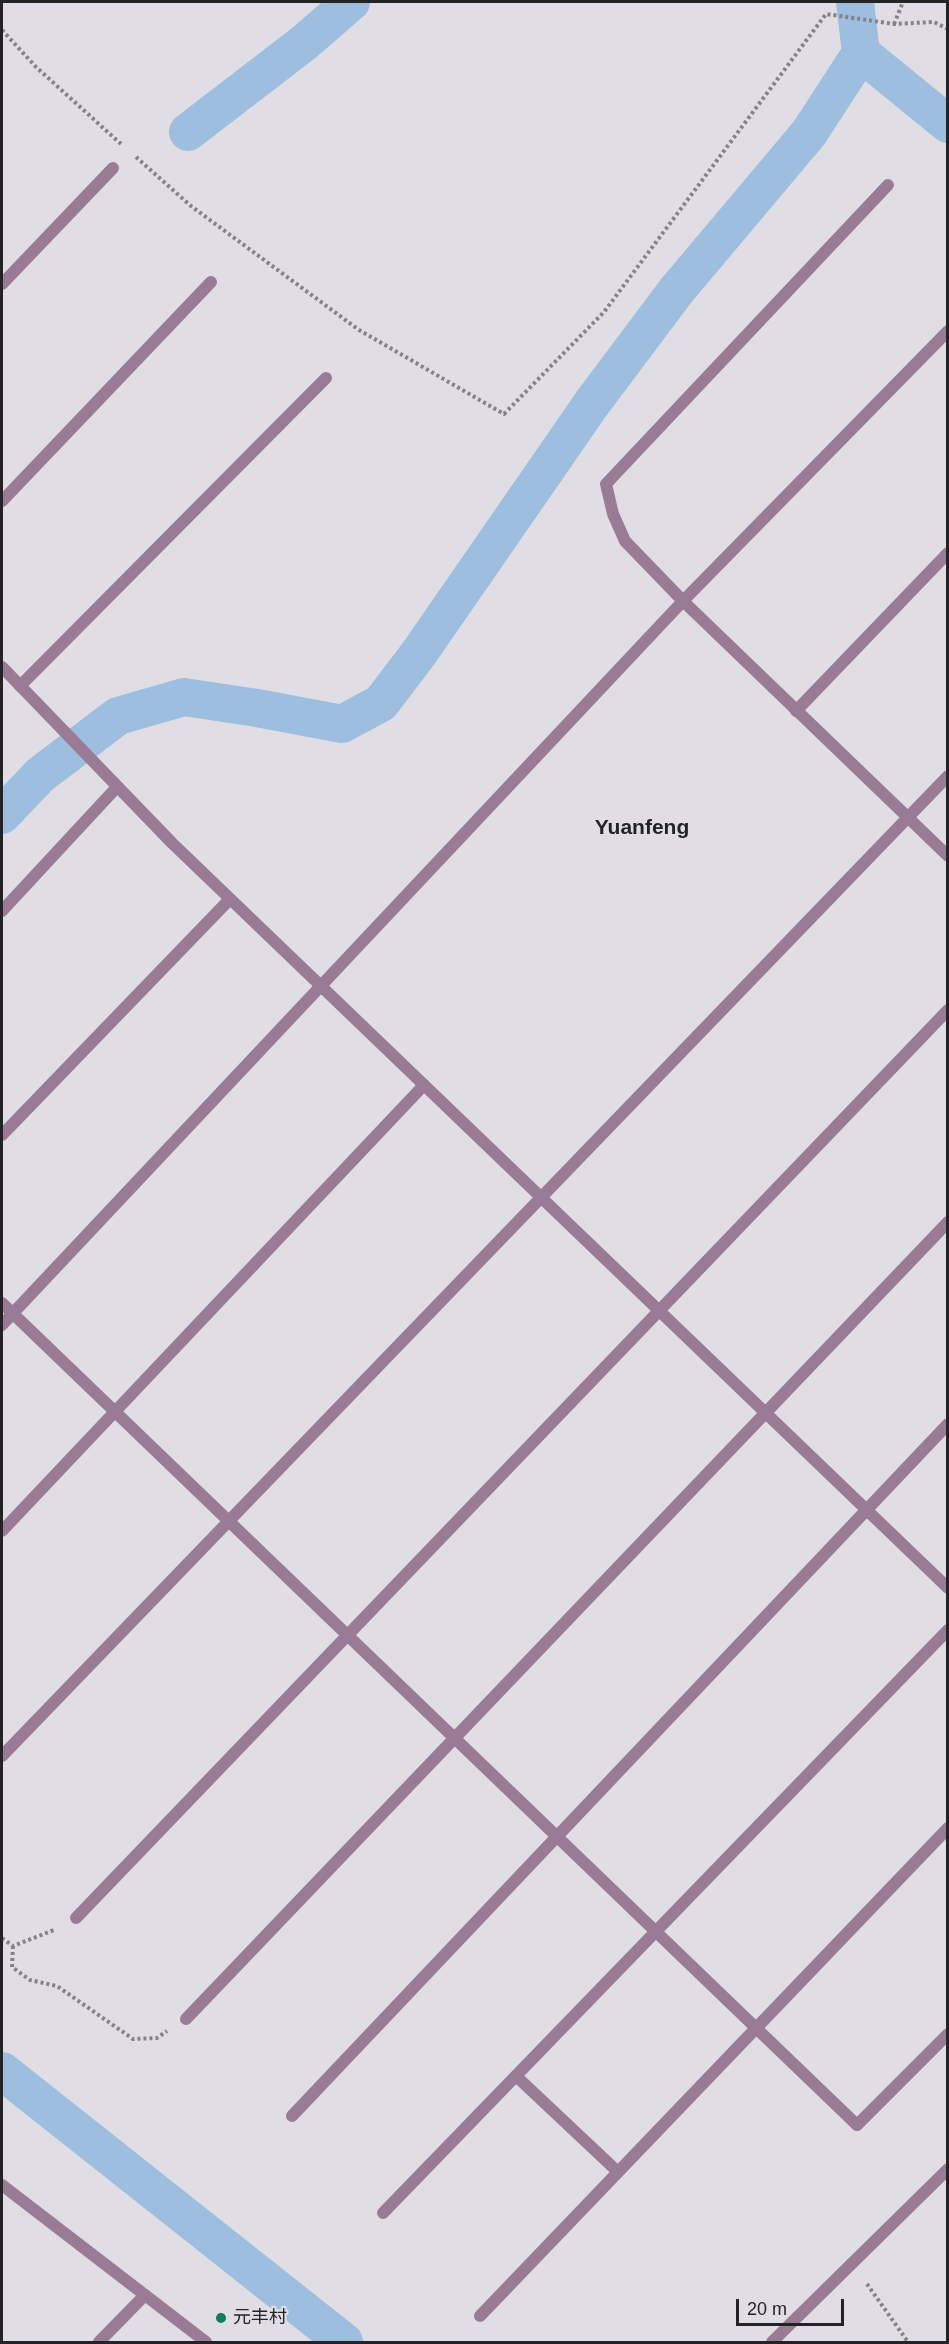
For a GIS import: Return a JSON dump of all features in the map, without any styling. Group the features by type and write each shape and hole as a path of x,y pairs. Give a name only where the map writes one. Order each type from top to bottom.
{"street":[{"path":"2,284 113,168"},
{"path":"888,185 606,484 613,514 625,542 796,711 948,856"},
{"path":"2,501 211,282"},
{"path":"2,1324 683,601 948,332"},
{"path":"20,686 326,378"},
{"path":"796,711 948,553"},
{"path":"2,667 117,787 230,899 948,1588"},
{"path":"2,1756 948,776"},
{"path":"2,911 117,787"},
{"path":"2,1135 230,899"},
{"path":"76,1918 948,1010"},
{"path":"2,1531 424,1085"},
{"path":"186,2019 948,1222"},
{"path":"2,1303 857,2126 948,2034"},
{"path":"292,2116 948,1424"},
{"path":"383,2213 948,1630"},
{"path":"480,2316 948,1828"},
{"path":"516,2076 618,2172"},
{"path":"772,2343 948,2169"},
{"path":"2,2185 206,2343"},
{"path":"99,2343 145,2295"}],"path":[{"path":"894,24 903,2"},
{"path":"130,152 191,206 359,330 504,414 604,312 826,14 894,24 934,22 948,28"},
{"path":"2,30 36,67 122,144"},
{"path":"13,1946 48,1933 76,1918"},
{"path":"2,1938 13,1946"},
{"path":"13,1946 12,1968 30,1980 57,1986 134,2039 157,2038 186,2019"},
{"path":"852,2263 908,2343"}],"waterway":[{"path":"188,132 305,42 351,2"},
{"path":"2,815 40,775 118,716 184,697 342,724 381,703 419,653 592,403 676,291 809,133 861,53 855,2"},
{"path":"861,53 948,124"},
{"path":"2,2071 344,2342"}],"place":[{"name":"元丰村","path":"221,2318"}],"district":[{"name":"Yuanfeng","path":"642,828"}]}
